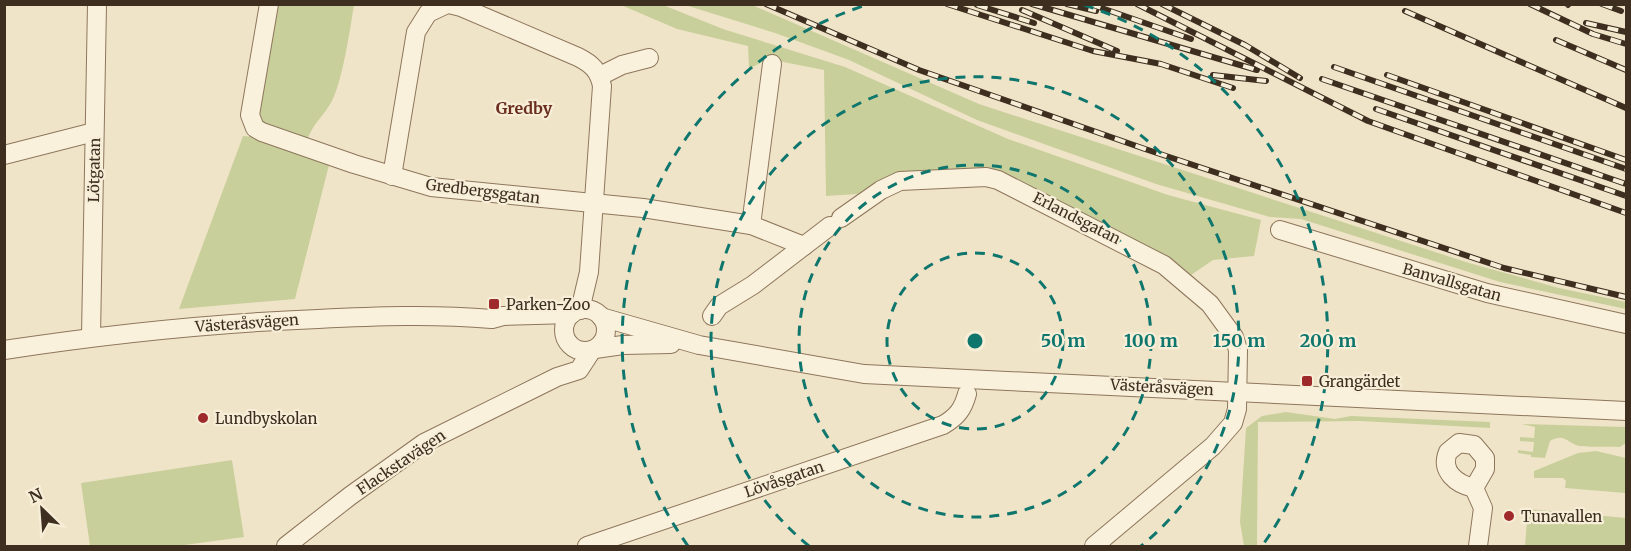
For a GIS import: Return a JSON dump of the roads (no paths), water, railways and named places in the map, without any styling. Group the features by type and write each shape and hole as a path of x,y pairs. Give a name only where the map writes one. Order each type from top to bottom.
{"street":[{"name":"Lötgatan","path":"91,336 97,4"},
{"name":"Gredbergsgatan","path":"269,4 250,115 255,128 392,176 431,187 643,208 751,225 804,246"},
{"path":"392,176 416,32 428,13 448,4 461,7 589,62 600,76 602,86 592,203 587,313 606,334 593,350 577,350 566,339"},
{"path":"600,76 634,61 649,58"},
{"path":"751,225 772,64"},
{"path":"4,155 94,132"},
{"name":"Erlandsgatan","path":"712,316 719,306 753,285 881,190 900,181 986,177 1019,189 1164,265 1210,304 1234,337 1238,350 1237,391 1233,423 1227,431 1094,546"},
{"name":"Banvallsgatan","path":"1280,230 1487,293 1626,324"},
{"path":"557,377 566,356 565,325 587,313"},
{"name":"Västeråsvägen","path":"4,350 91,336 282,320 394,315 492,319 503,316 587,313 699,345 864,374 1626,411"},
{"name":"Västeråsvägen","path":"492,319 504,326 546,328 566,339"},
{"name":"Västeråsvägen","path":"593,350 645,344 699,345"},
{"name":"Flackstavägen","path":"288,546 350,496 424,443 557,377 579,370 593,350"},
{"name":"Lövåsgatan","path":"587,546 943,425 954,418 964,406 967,394"},
{"path":"1474,488 1483,508 1478,546"}],"railway":[{"path":"766,4 919,70 1145,149 1504,268 1626,297"},
{"path":"947,4 1093,51 1161,64 1233,88"},
{"path":"1032,4 1257,70"},
{"path":"1067,4 1096,11"},
{"path":"1090,4 1191,39"},
{"path":"1137,4 1368,121 1626,213"},
{"path":"1162,4 1245,45 1300,78"},
{"path":"1530,4 1593,34 1626,44"},
{"path":"1602,4 1621,11"},
{"path":"977,5 1034,23"},
{"path":"1022,10 1117,51"},
{"path":"1405,11 1626,108"},
{"path":"1586,23 1626,32"},
{"path":"1556,40 1626,70"},
{"path":"1334,67 1626,169"},
{"path":"1213,75 1266,81"},
{"path":"1387,75 1626,160"},
{"path":"1322,79 1626,184"},
{"path":"1376,109 1626,196"}],"place":[{"name":"Parken-Zoo","path":"494,304"},
{"name":"Grangärdet","path":"1307,381"},
{"name":"Lundbyskolan","path":"203,418"},
{"name":"Tunavallen","path":"1509,516"}],"district":[{"name":"Gredby","path":"524,108"}]}
